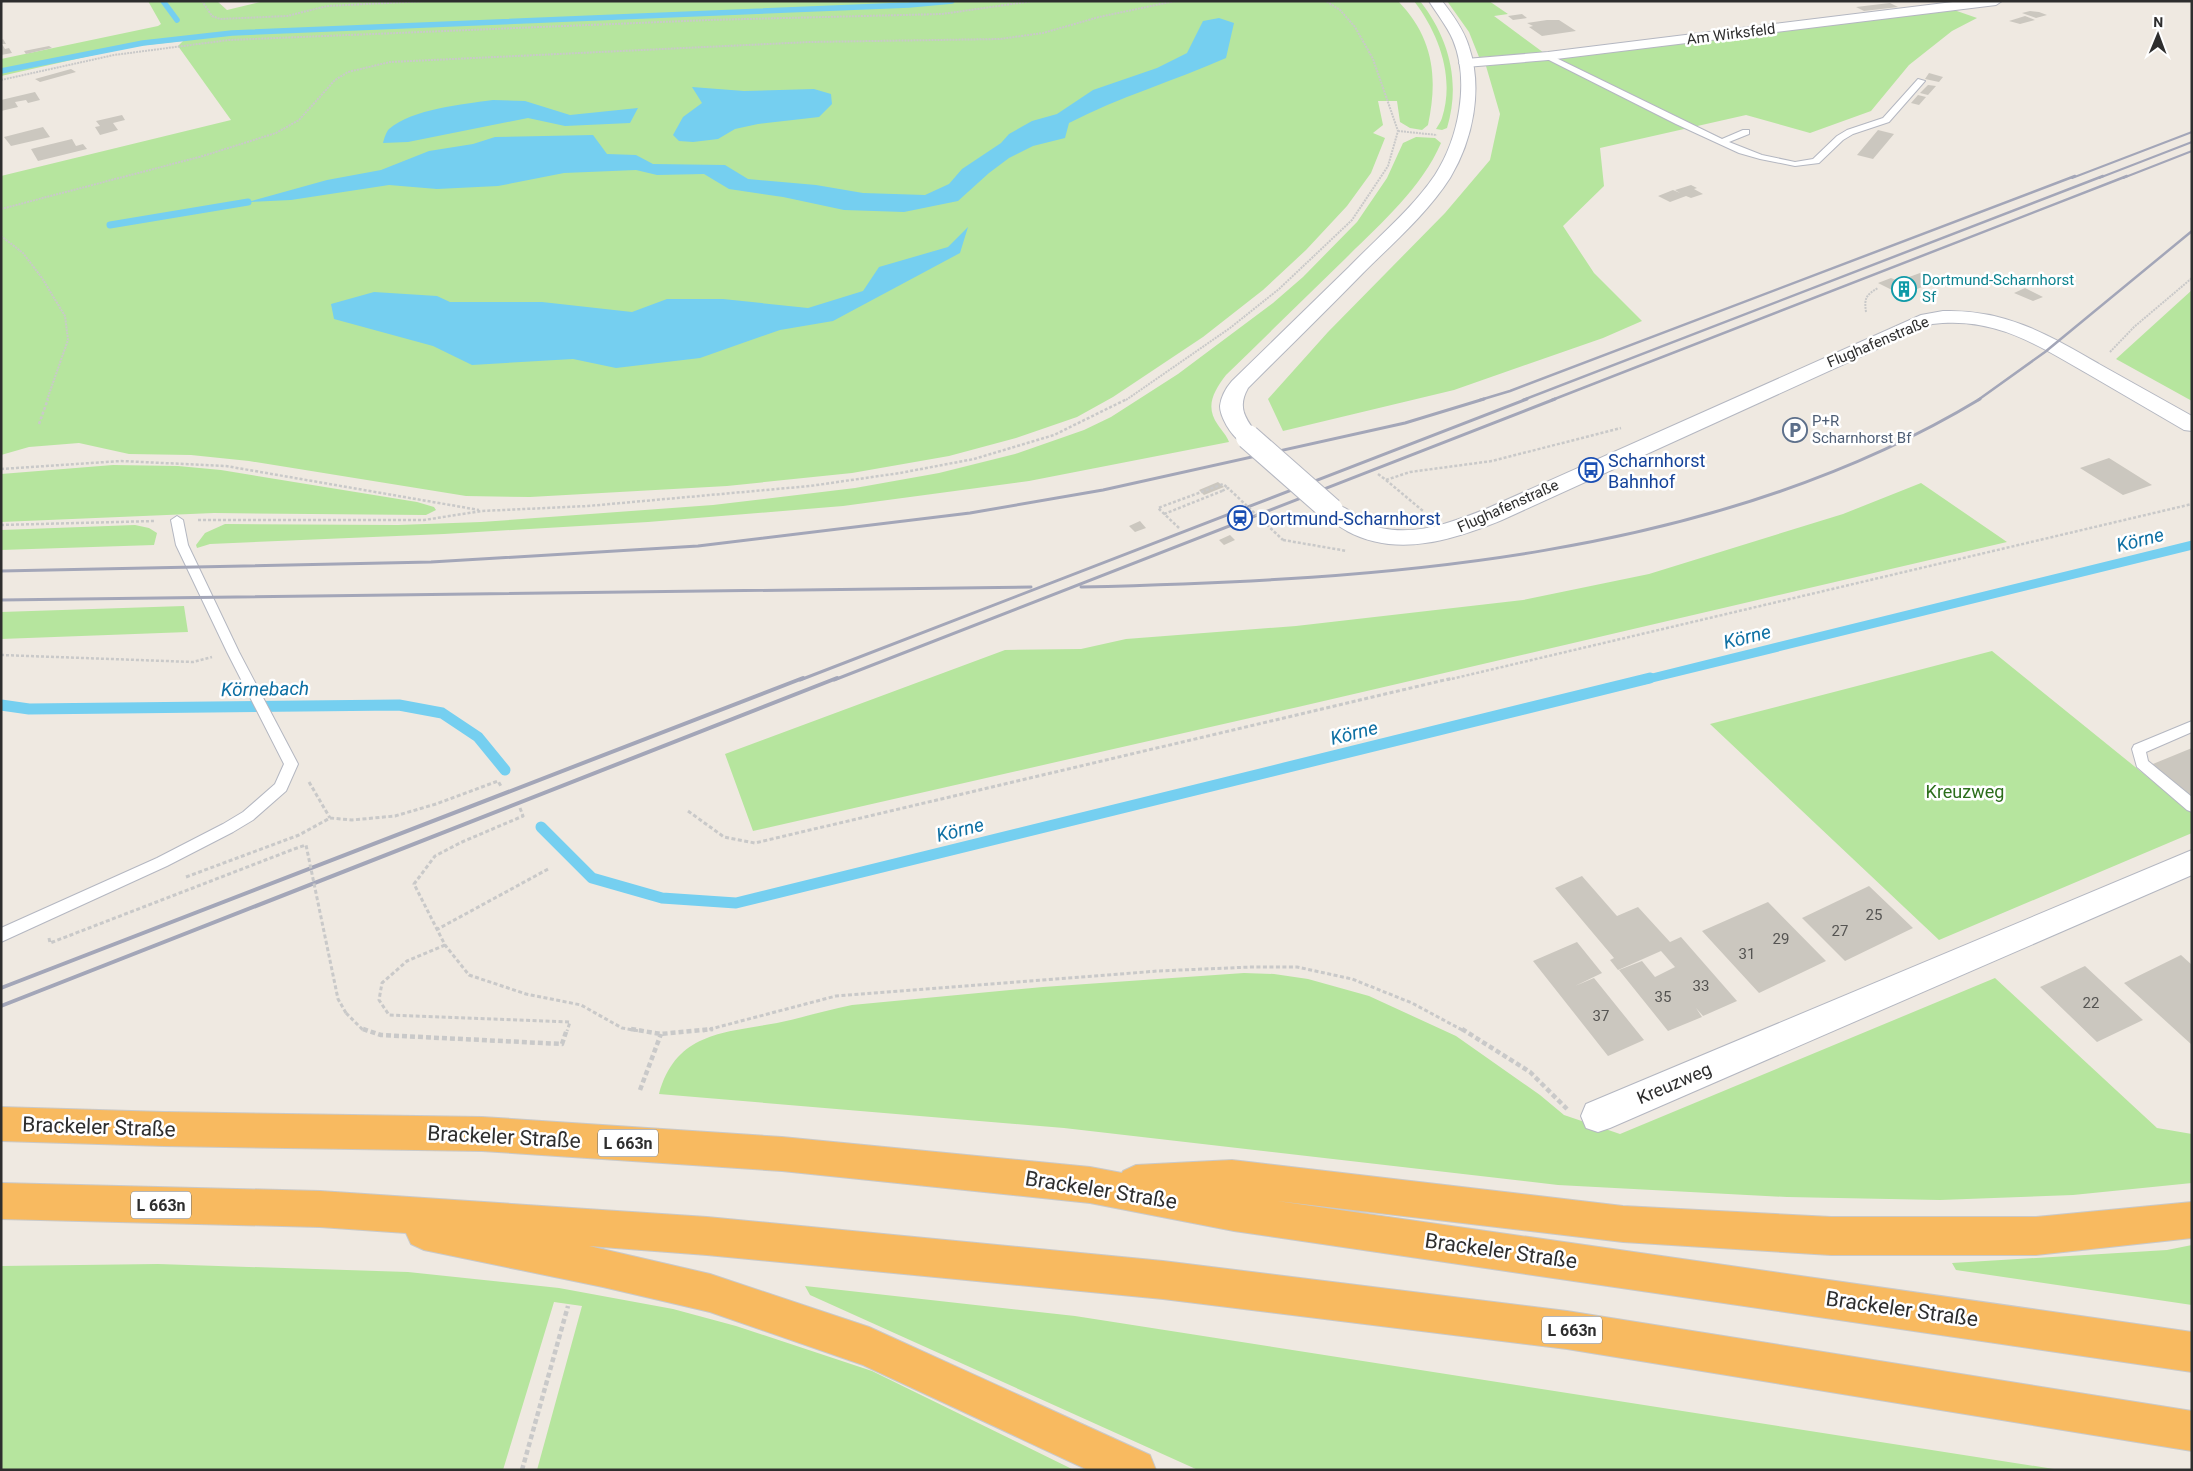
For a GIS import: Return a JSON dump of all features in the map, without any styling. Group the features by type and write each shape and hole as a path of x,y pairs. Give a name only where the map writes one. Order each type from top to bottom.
{"highway":[{"name":"Brackeler Straße","path":"1,1124 164,1129 482,1134 782,1154 1090,1185 1234,1212 2192,1352"},
{"path":"1090,1185 1232,1178 1622,1224 1831,1236 2036,1236 2192,1220"},
{"name":"L 663n","path":"1,1201 320,1210 707,1236 1163,1280 1567,1330 2192,1431"},
{"path":"320,1210 602,1268 710,1293 869,1347 1135,1470"}],"main road":[{"name":"Flughafenstraße","path":"1435,1 1454,27 1463,48 1468,94 1460,138 1442,177 1405,221 1239,385 1232,395 1230,408 1234,422 1248,437 1331,510 1357,528 1382,536 1414,538 1448,532 1665,438 1836,359 1928,319 1941,317 1978,318 2017,328 2192,425"},
{"name":"Am Wirksfeld","path":"1466,63 1548,56 1996,1"},
{"name":"Kreuzweg","path":"1598,1116 2192,862"}],"lane":[{"path":"1548,56 1722,142 1760,157 1795,164 1816,161 1830,146 1845,135 1886,120 1921,81"},
{"path":"1722,142 1746,132"},
{"path":"1,935 162,862 228,828 248,816 281,787 291,764 233,652 182,545 177,520"},
{"path":"2192,726 2139,749 2142,763 2192,806"}],"path":[{"path":"202,1 212,16 220,19 287,16 328,6 427,1"},
{"path":"1,80 102,56 173,44 708,20 932,14 1033,1"},
{"path":"1,209 202,156 276,133 299,120 335,80 348,72 390,62 792,43 1000,39 1043,33 1099,17 1175,1"},
{"path":"1,525 270,518 424,520 482,511 588,506 810,486 900,473 974,459 1054,435 1120,404 1230,328 1279,289 1352,220 1388,166 1398,131 1373,59 1355,27 1340,10 1326,1"},
{"path":"1398,131 1460,138"},
{"path":"1,236 23,252 42,278 65,316 68,340 39,424"},
{"path":"2093,369 2134,327 2192,278"},
{"path":"1866,312 1864,305 1866,295 1878,288"},
{"path":"1386,480 1410,472 1492,461 1626,427 1665,438"},
{"path":"1,469 121,461 226,466 482,511"},
{"path":"1378,474 1425,512"},
{"path":"1179,528 1158,508 1223,484 1283,540 1340,550"},
{"path":"1164,514 1228,488"},
{"path":"688,811 724,837 755,843 2192,504"},
{"path":"1,655 193,662 233,652"},
{"path":"291,764 304,774 330,818"},
{"path":"178,881 299,835 330,818 348,821 373,821 399,816 498,781 502,788"},
{"path":"520,808 522,816 435,856 414,884 445,945 469,975 526,994 581,1005 622,1028 661,1034 711,1030 836,996 1158,971 1251,966 1297,967 1352,979 1412,1003 1460,1028 1530,1072 1571,1114 1598,1116"},
{"path":"49,936 50,943 306,845 338,999 346,1013 362,1029 382,1035 562,1044 570,1022 389,1015 379,1000 382,983 407,961 445,945"},
{"path":"436,930 550,868"},
{"path":"640,1090 661,1034"},
{"path":"522,1470 568,1306"}],"green space":[{"path":"148,1 217,1 227,10 264,1 1398,1 1410,15 1426,44 1430,59 1433,91 1428,125 1422,130 1410,128 1400,122 1397,101 1378,101 1383,125 1373,133 1385,138 1371,173 1347,206 1306,250 1263,290 1203,337 1113,397 1077,417 1016,438 949,456 852,473 727,486 530,497 466,496 249,461 191,455 129,454 79,443 29,447 1,455 1,176 231,120 178,46 183,41 129,47 1,76 1,59 158,26 161,24"},
{"path":"1414,1 1420,1 1430,15 1445,45 1450,61 1453,94 1447,128 1442,130 1436,129 1442,119 1446,103 1447,87 1442,57 1431,27"},
{"path":"1447,1 1489,1 1508,14 1494,16 1544,53 1479,57 1469,32"},
{"path":"1954,10 1977,18 1952,31 1909,65 1871,111 1810,133 1746,115 1600,148 1604,186 1563,226 1594,273 1642,321 1603,338 1454,390 1283,431 1268,399 1328,332 1445,213 1490,160 1500,114 1486,66"},
{"path":"1416,137 1435,138 1441,143 1423,175 1399,205 1373,232 1226,375 1217,387 1212,400 1212,412 1229,442 1029,481 843,506 648,522 444,534 210,544 197,548 196,545 205,533 225,524 398,525 481,522 713,505 855,488 939,473 1015,454 1084,430 1111,417 1178,374 1273,303 1303,277 1357,222 1387,178 1403,143"},
{"path":"2192,290 2192,401 2116,359"},
{"path":"113,465 178,466 221,470 417,502 434,507 436,510 426,515 214,513 1,522 1,474"},
{"path":"1921,483 2007,542 1298,707 753,831 725,754 1005,650 1081,649 1126,639 1296,626 1523,600 1649,574 1843,514"},
{"path":"135,525 149,528 157,533 154,545 1,550 1,530"},
{"path":"184,606 188,632 1,639 1,612"},
{"name":"Kreuzweg","path":"1992,651 2192,813 2192,833 1939,940 1710,724"},
{"path":"1244,973 1274,974 1308,979 1369,996 1456,1036 1540,1095 1564,1115 1620,1134 1995,978 2157,1128 2192,1134 2192,1183 2073,1195 1940,1200 1787,1197 1558,1185 1064,1128 659,1094 667,1074 677,1058 690,1047 704,1039 852,1005 1043,987"},
{"path":"2192,1245 2192,1305 1956,1270 1952,1263 2167,1250"},
{"path":"158,1264 408,1272 559,1288 673,1309 736,1326 872,1371 1074,1470 537,1470 582,1306 554,1302 503,1470 1,1470 1,1266"},
{"path":"805,1286 1075,1316 2060,1470 1198,1470 810,1295"}],"water":[{"path":"1219,18 1234,23 1226,58 1107,105 1069,123 1065,138 1033,146 1009,158 958,201 904,212 844,210 783,197 729,189 704,174 657,175 636,170 564,173 498,186 437,189 389,185 291,200 248,202 327,180 381,170 429,151 473,144 495,137 593,135 607,154 636,155 653,164 725,165 748,179 816,185 863,193 925,195 949,184 962,169 1001,143 1009,134 1032,121 1057,114 1093,90 1157,68 1187,53 1203,21"},
{"path":"692,87 744,91 814,89 831,94 832,104 819,117 758,124 735,129 718,139 693,142 679,141 673,135 683,117 702,103"},
{"path":"493,100 525,101 570,115 638,108 630,123 565,126 528,118 408,142 383,143 389,129 411,117 424,112"},
{"path":"968,227 960,253 833,321 780,330 700,358 616,368 573,359 472,365 433,346 334,319 331,304 374,292 437,296 450,302 542,302 632,312 667,299 723,299 808,308 863,291 879,267 948,247"}],"building":[{"path":"1890,3 1898,7 1864,11 1856,7"},
{"path":"2030,11 2047,15 2036,18 2022,13"},
{"path":"1522,14 1527,18 1513,20 1508,16"},
{"path":"2025,16 2035,20 2020,24 2009,21"},
{"path":"1559,20 1576,31 1542,36 1529,27 1533,26 1527,23"},
{"path":"3,39 6,44 2,44 5,49 9,48 12,53 1,55 1,40"},
{"path":"49,46 52,48 26,54 24,51"},
{"path":"71,69 76,72 40,82 35,79"},
{"path":"1929,73 1943,77 1939,82 1925,79"},
{"path":"1928,85 1936,86 1928,95 1920,93"},
{"path":"35,92 40,100 28,103 26,100 15,102 18,107 1,111 1,100"},
{"path":"1918,95 1926,97 1919,105 1911,103"},
{"path":"122,115 125,120 113,123 118,130 100,135 95,127 100,126 96,121"},
{"path":"43,127 50,137 11,146 4,137"},
{"path":"1878,130 1894,134 1873,159 1857,155"},
{"path":"72,139 76,146 83,144 87,149 38,161 31,149"},
{"path":"1691,185 1703,194 1691,198 1686,196 1670,202 1658,196 1673,190 1680,193 1675,190"},
{"name":"Dortmund-Scharnhorst Sf","path":"1920,273 1937,281 1902,295 1878,283 1891,278 1898,281"},
{"path":"2025,288 2043,297 2033,301 2014,293"},
{"path":"2109,458 2152,485 2123,495 2080,468"},
{"path":"1218,482 1224,487 1204,495 1199,490"},
{"path":"1140,521 1146,528 1135,532 1129,526"},
{"path":"1230,535 1235,540 1224,545 1219,540"},
{"path":"2192,748 2192,800 2148,766"},
{"path":"1582,876 1617,916 1638,907 1670,942 1681,937 1737,1001 1703,1016 1696,1008 1702,1017 1668,1031 1619,970 1642,961 1655,977 1675,967 1661,951 1618,970 1610,960 1614,958 1555,888"},
{"path":"1869,886 1913,928 1845,961 1802,918"},
{"path":"1768,902 1826,961 1759,993 1702,931"},
{"path":"1577,942 1602,973 1575,986 1594,978 1644,1040 1608,1056 1533,961"},
{"path":"2181,955 2192,965 2192,1045 2124,983"},
{"path":"2085,966 2143,1020 2097,1042 2040,987"}],"waterway":[{"path":"163,1 177,20"},
{"path":"1,71 143,43 232,33 909,5 952,1"},
{"path":"110,225 248,202"},
{"name":"Körne","path":"1644,680 2192,545"},
{"name":"Körne","path":"541,827 592,878 662,898 736,903 1650,678"},
{"name":"Körnebach","path":"1,705 29,709 399,705 442,713 478,737 505,770"}],"railway":[{"path":"2072,178 2192,132"},
{"path":"2099,178 2192,142"},
{"path":"2123,178 2192,151"},
{"path":"1480,400 1510,391 2075,176"},
{"path":"1523,400 2103,176"},
{"path":"1552,400 2127,176"},
{"path":"1978,400 2045,352 2192,231"},
{"path":"1,571 431,562 698,546 970,513 1103,490 1405,423 1484,399"},
{"path":"800,680 1527,399"},
{"path":"834,680 1555,399"},
{"path":"1081,587 1312,577 1428,567 1544,550 1659,527 1770,495 1878,453 1980,399"},
{"path":"1,600 1031,587"},
{"path":"1,988 803,678"},
{"path":"1,1006 837,678"}],"place":[{"name":"Dortmund-Scharnhorst Sf","path":"1904,289"},
{"name":"P+R Scharnhorst Bf","path":"1795,430"},
{"name":"Scharnhorst Bahnhof","path":"1591,470"},
{"name":"Dortmund-Scharnhorst","path":"1240,518"}]}
